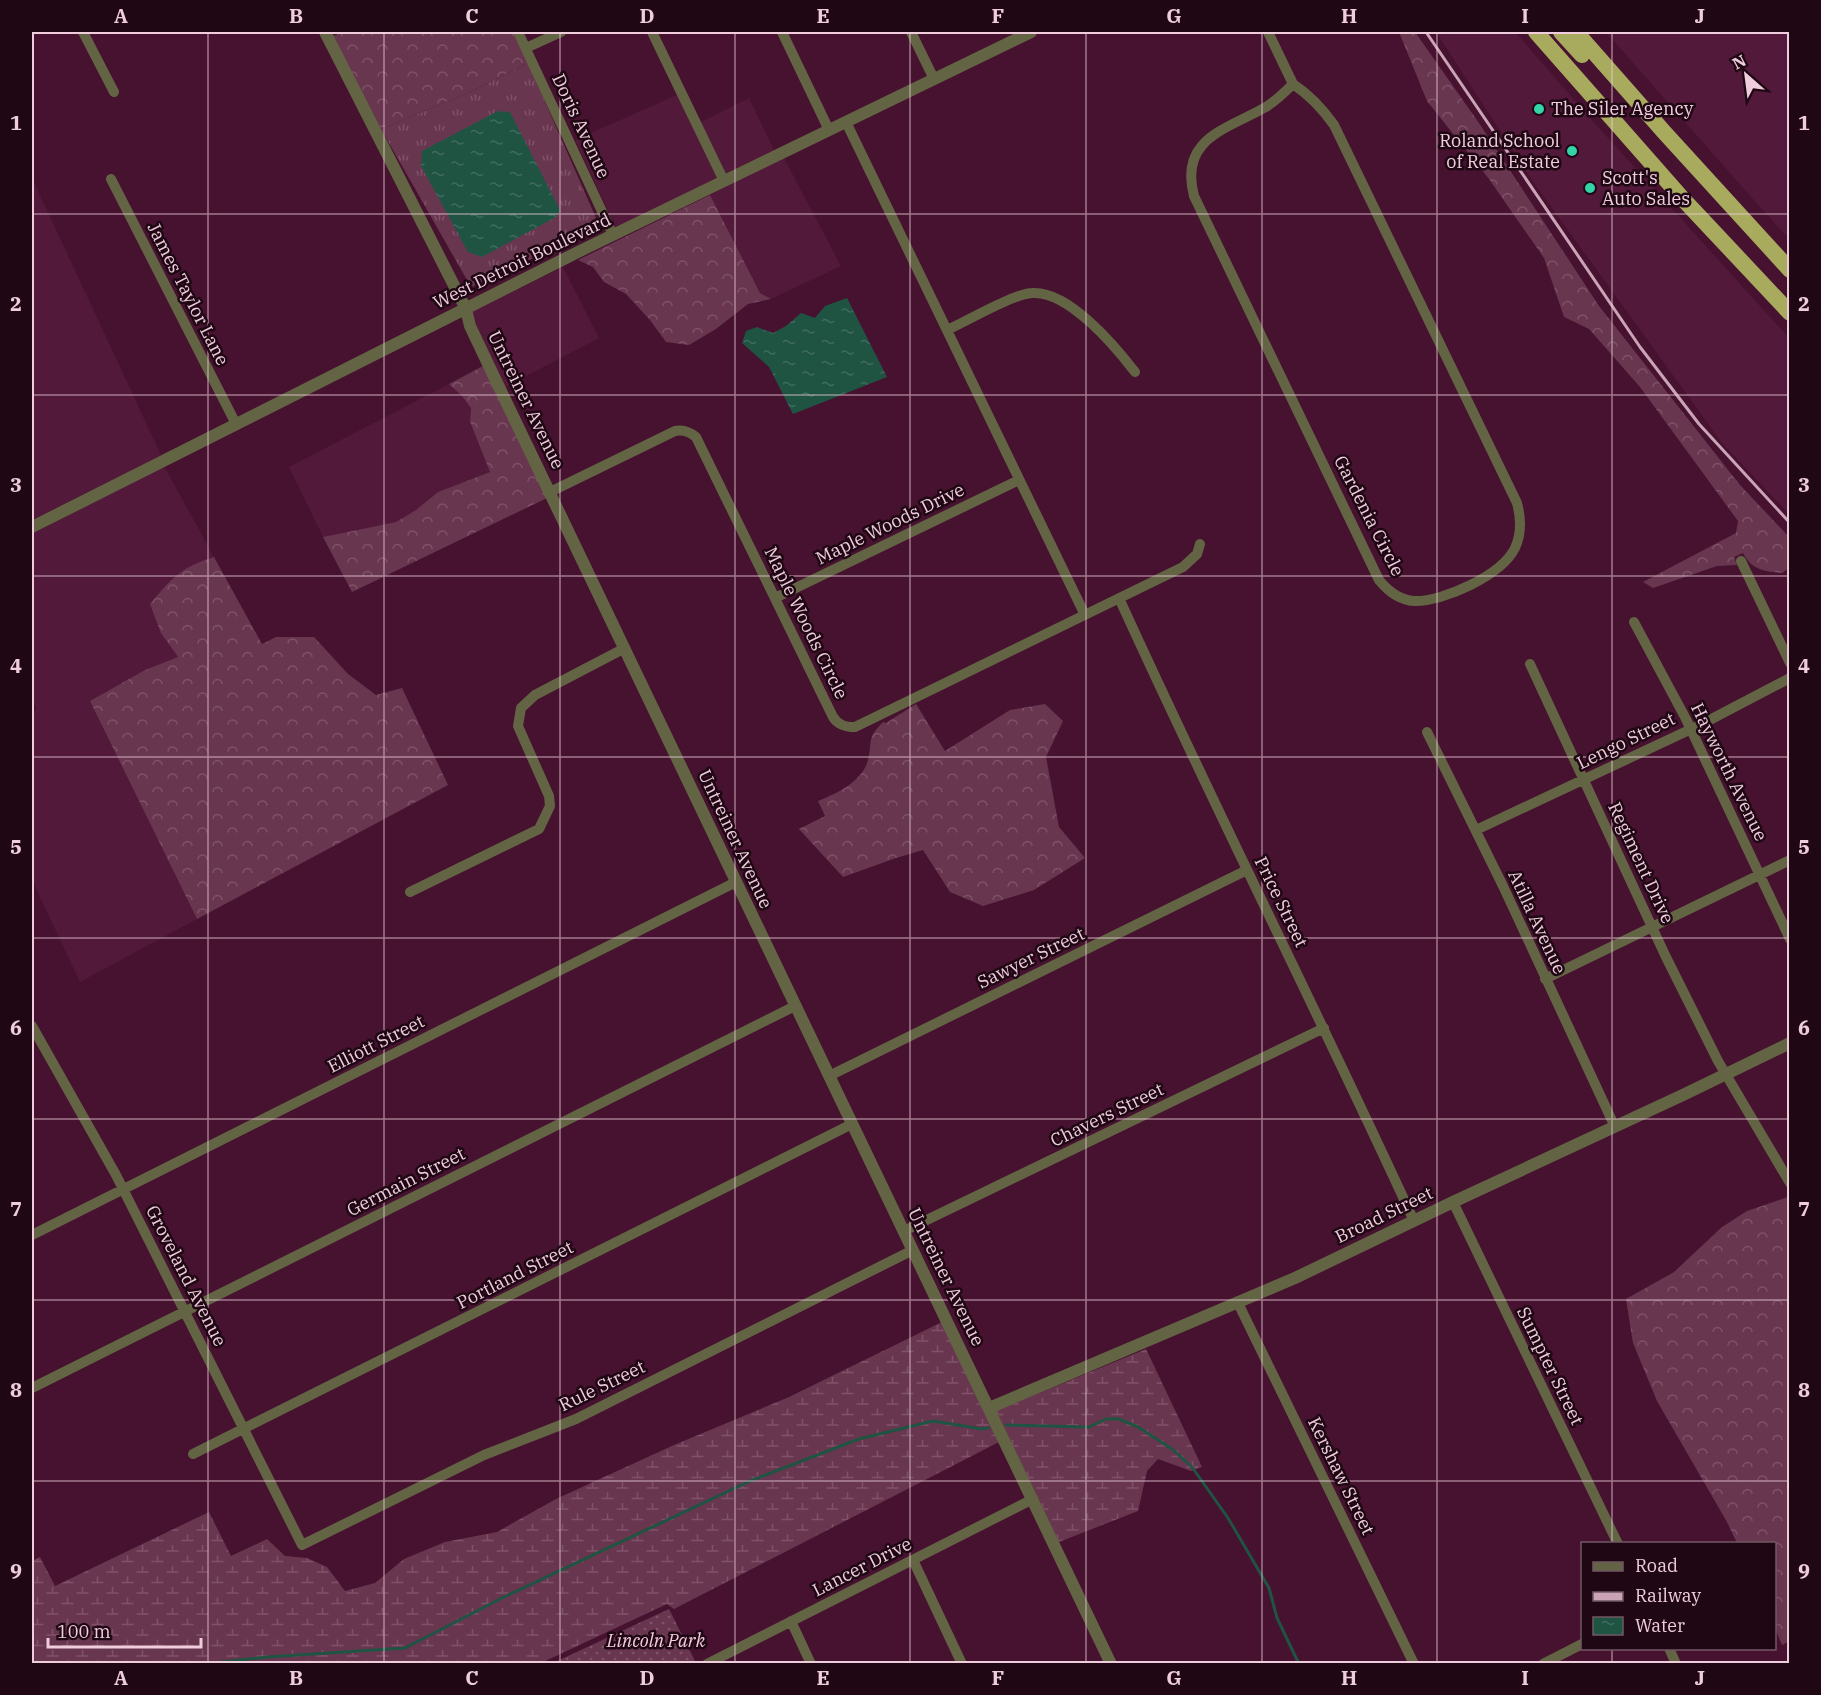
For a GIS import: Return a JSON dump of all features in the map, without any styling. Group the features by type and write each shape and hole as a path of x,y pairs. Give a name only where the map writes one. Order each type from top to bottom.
{"highway":[{"path":"1536,32 1682,198 1790,313"},
{"path":"1561,32 1622,101 1642,107"},
{"path":"1576,32 1790,270"},
{"path":"1590,32 1596,54"}],"street":[{"path":"84,32 114,92"},
{"name":"Untreiner Avenue","path":"325,32 466,309 470,326 1111,1664"},
{"name":"Doris Avenue","path":"518,32 613,235"},
{"path":"526,48 561,32"},
{"path":"652,32 724,181"},
{"path":"782,32 829,130"},
{"path":"911,32 934,79"},
{"name":"West Detroit Boulevard","path":"32,527 613,235 1031,32"},
{"name":"Gardenia Circle","path":"1268,32 1293,84 1310,95 1322,107 1334,125 1517,503 1521,527 1515,550 1509,558 1497,569 1480,579 1445,595 1425,600 1404,599 1386,589 1379,580 1194,196 1190,172 1197,152 1204,142 1213,134 1269,105 1293,84"},
{"path":"846,122 1085,615"},
{"name":"James Taylor Lane","path":"111,179 236,424"},
{"path":"947,330 1020,296 1041,292 1059,299 1080,312 1135,372"},
{"name":"Maple Woods Circle","path":"550,492 675,431 685,430 691,433 696,437 833,717 848,727 855,726 1183,567 1197,554 1200,544"},
{"name":"Maple Woods Drive","path":"775,598 1019,480"},
{"path":"1741,561 1790,663"},
{"name":"Price Street","path":"1119,598 1414,1221"},
{"name":"Hayworth Avenue","path":"1634,622 1690,728 1790,939"},
{"path":"410,892 539,829 550,806 549,796 518,726 521,708 535,695 625,648"},
{"name":"Regiment Drive","path":"1530,664 1665,955 1726,1074 1790,1183"},
{"name":"Lengo Street","path":"1476,830 1790,678"},
{"name":"Atilla Avenue","path":"1427,732 1476,830 1615,1127"},
{"path":"1545,979 1790,860"},
{"name":"Sawyer Street","path":"829,1076 1247,870"},
{"name":"Elliott Street","path":"32,1235 736,882"},
{"name":"Germain Street","path":"32,1388 795,1006"},
{"name":"Groveland Avenue","path":"32,1026 124,1189 302,1545"},
{"name":"Chavers Street","path":"904,1231 1324,1028"},
{"name":"Broad Street","path":"989,1408 1295,1278 1790,1043"},
{"name":"Portland Street","path":"193,1454 852,1124"},
{"name":"Sumpter Street","path":"1453,1202 1617,1542"},
{"name":"Rule Street","path":"302,1545 484,1455 576,1419 913,1250"},
{"name":"Kershaw Street","path":"1238,1303 1414,1664"},
{"name":"Lancer Drive","path":"707,1664 1033,1499"},
{"path":"913,1560 962,1664"},
{"path":"791,1621 811,1664"},
{"path":"1543,1664 1581,1645"},
{"path":"1670,1650 1676,1664"}],"shaded area":[{"path":"1436,32 1515,32 1789,338 1789,514 1722,443 1536,186"},
{"path":"1606,32 1789,32 1789,239 1743,188"},
{"path":"677,95 717,178 616,228 575,140"},
{"path":"749,98 774,150 726,173 701,122"},
{"path":"784,158 841,266 771,299 760,293 710,195"},
{"path":"32,178 161,455 32,520"},
{"path":"563,267 599,338 505,387 475,325 472,312"},
{"path":"449,384 471,408 470,423 490,472 438,492 416,510 396,522 323,537 289,467"},
{"path":"164,466 214,557 199,562 161,633 178,657 145,670 90,701 197,919 80,982 32,880 32,712 36,709 32,697 32,534"}],"green space":[{"path":"343,32 513,32 528,63 468,93 381,129 333,36"},
{"path":"1399,32 1415,32 1479,123 1599,306 1740,485 1789,537 1789,568 1782,573 1764,570 1750,563 1743,553 1734,557 1737,565 1717,566 1653,588 1643,582 1736,533 1738,521 1640,387 1589,329 1564,317 1544,258 1489,179 1427,101"},
{"path":"528,63 600,227 471,287 381,129 468,93"},
{"path":"710,195 760,293 771,299 748,304 716,329 689,345 666,342 626,294 604,282 593,267 578,260"},
{"path":"483,366 547,498 352,592 323,537 396,522 416,510 438,492 490,472 470,422 471,408 449,384"},
{"path":"214,557 262,644 276,637 314,637 348,674 376,695 402,688 448,785 197,919 90,701 145,670 178,657 161,633 150,604 178,575 193,565"},
{"path":"916,704 945,751 1010,710 1045,704 1063,721 1046,757 1059,827 1085,858 1034,890 983,906 950,892 923,850 843,877 799,829 825,816 818,801 840,790 861,774 868,760 872,736 883,722 886,723"},
{"path":"1788,1197 1790,1201 1790,1641 1782,1645 1776,1630 1776,1542 1737,1542 1657,1401 1633,1343 1626,1299 1674,1272 1722,1227 1747,1211"},
{"path":"942,1322 999,1442 674,1609 667,1604 541,1663 32,1663 32,1561 40,1557 55,1586 209,1512 231,1556 267,1539 285,1556 307,1558 327,1567 345,1591 375,1583 404,1559 445,1542 497,1532 556,1499 674,1445 789,1397"},
{"path":"1146,1349 1202,1467 1191,1471 1158,1459 1147,1471 1138,1511 1059,1542 996,1411"},
{"name":"Lincoln Park","path":"669,1609 696,1663 553,1663"}],"water":[{"path":"498,111 510,112 560,210 556,217 482,257 468,252 421,166 422,151"},
{"path":"847,298 887,377 793,414 769,367 742,343 746,331 757,327 773,333 786,326 801,313 815,318 825,306"}],"waterway":[{"path":"1006,1425 1089,1427 1106,1419 1119,1419 1138,1427 1172,1449 1192,1467 1228,1518 1269,1588 1277,1618 1299,1664"},
{"path":"203,1664 267,1657 405,1648 504,1597 750,1481 859,1439 933,1421 988,1428"}],"railway":[{"path":"1426,32 1640,347 1699,424 1790,523"}],"place":[{"name":"The Siler Agency","path":"1539,109"},
{"name":"Roland School of Real Estate","path":"1572,151"},
{"name":"Scott's Auto Sales","path":"1590,188"}]}
